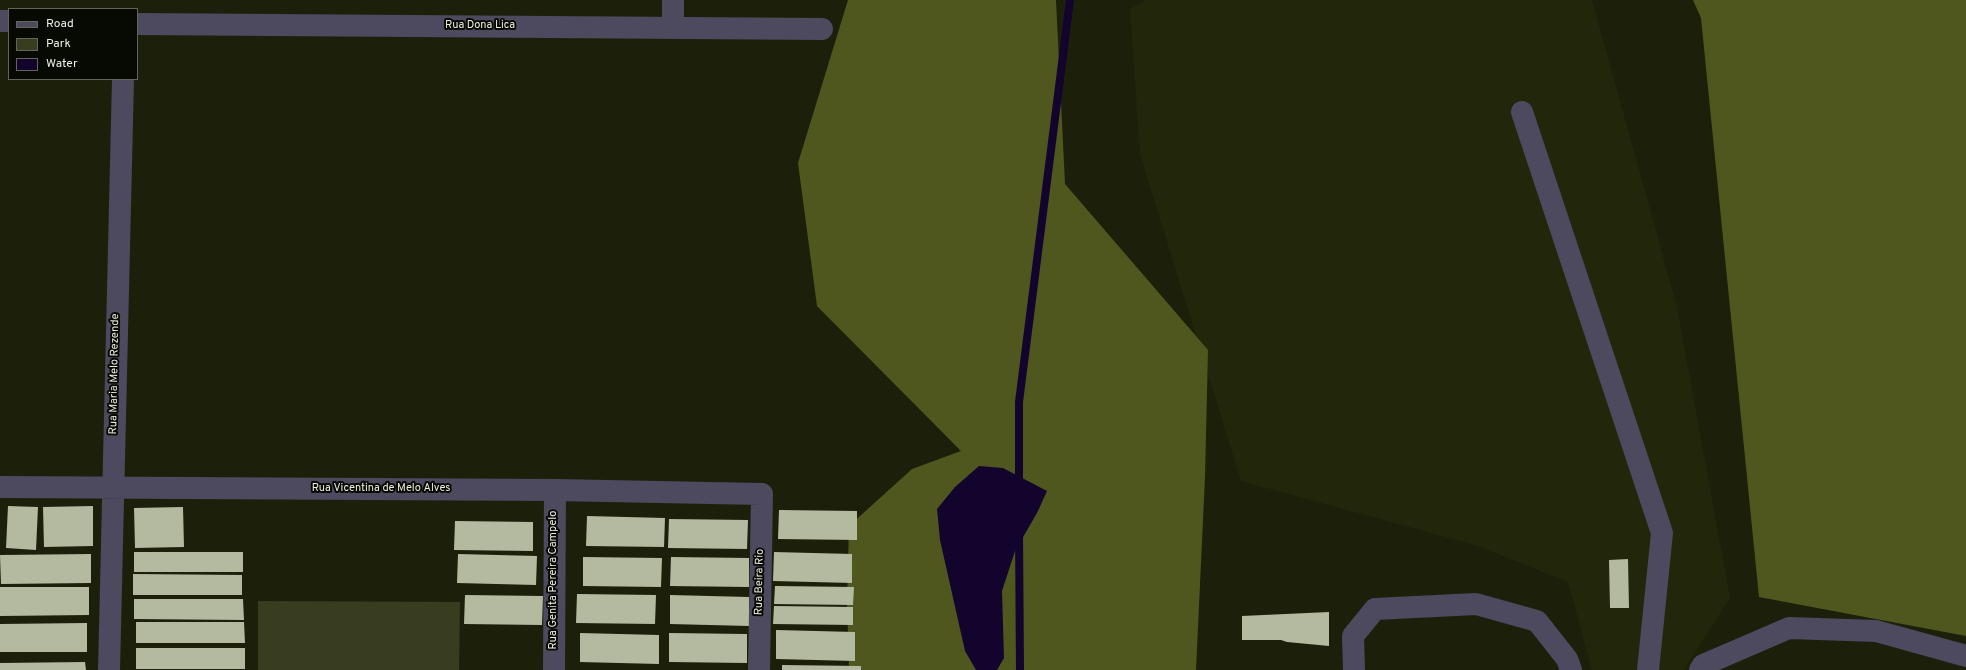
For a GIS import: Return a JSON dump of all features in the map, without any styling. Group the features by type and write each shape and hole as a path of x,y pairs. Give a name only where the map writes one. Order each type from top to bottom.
{"street":[{"path":"673,0 673,28"},
{"name":"Rua Dona Lica","path":"138,24 822,29"},
{"name":"Rua Maria Melo Rezende","path":"109,670 112,488 123,80"},
{"path":"1522,112 1662,533 1648,670"},
{"name":"Rua Vicentina de Melo Alves","path":"0,487 555,490 762,494"},
{"name":"Rua Genita Pereira Campelo","path":"554,670 555,490"},
{"name":"Rua Beira Rio","path":"759,670 762,494"},
{"path":"1354,670 1354,636 1375,609 1476,604 1537,621 1567,659 1571,670"},
{"path":"1700,670 1703,665 1789,628 1876,631 1966,656"}],"shaded area":[{"path":"1146,0 1592,0 1677,307 1730,598 1684,670 1592,670 1568,582 1475,545 1241,481 1140,154 1130,9"}],"green space":[{"path":"848,0 1056,0 1065,184 1208,350 1205,477 1196,670 849,670 847,602 849,526 912,469 961,451 817,306 798,163"},
{"path":"1693,0 1966,0 1966,636 1759,597 1701,18"},
{"path":"258,601 460,602 459,670 258,670"}],"water":[{"path":"979,466 1003,468 1047,491 1037,513 1015,551 1002,591 1004,658 997,670 976,670 965,651 940,540 937,509 955,487"}],"building":[{"path":"8,506 38,507 36,550 6,548"},
{"path":"93,506 93,546 44,547 43,507"},
{"path":"183,507 184,547 135,548 134,508"},
{"path":"779,510 857,511 857,540 778,539"},
{"path":"587,516 665,518 664,547 586,546"},
{"path":"669,519 748,520 747,549 668,548"},
{"path":"455,521 533,522 533,551 454,550"},
{"path":"134,552 243,552 243,572 134,572"},
{"path":"774,552 852,554 852,583 773,581"},
{"path":"91,554 91,583 1,584 0,555"},
{"path":"458,554 537,556 536,585 457,583"},
{"path":"583,557 662,558 661,587 583,586"},
{"path":"671,557 749,558 749,587 670,586"},
{"path":"1628,559 1629,608 1610,608 1609,560"},
{"path":"133,574 242,575 242,595 133,595"},
{"path":"775,586 854,587 853,605 774,604"},
{"path":"0,587 89,587 89,615 0,616"},
{"path":"577,594 656,595 655,624 576,623"},
{"path":"465,595 543,596 542,625 464,624"},
{"path":"670,595 749,597 749,626 670,624"},
{"path":"134,599 243,599 244,620 134,619"},
{"path":"774,606 853,607 853,625 773,624"},
{"path":"1329,612 1329,646 1287,642 1281,640 1242,640 1242,616"},
{"path":"136,622 244,622 245,643 136,643"},
{"path":"87,623 87,652 0,652 0,624"},
{"path":"776,630 855,632 855,661 776,659"},
{"path":"580,633 659,635 659,664 580,662"},
{"path":"669,633 747,634 747,663 669,662"},
{"path":"136,648 245,648 245,669 136,669"},
{"path":"85,662 86,670 0,670 0,663"},
{"path":"782,665 861,666 861,670 782,670"}],"waterway":[{"path":"1019,487 1019,402 1070,0"},
{"path":"1019,533 1020,670"}]}
